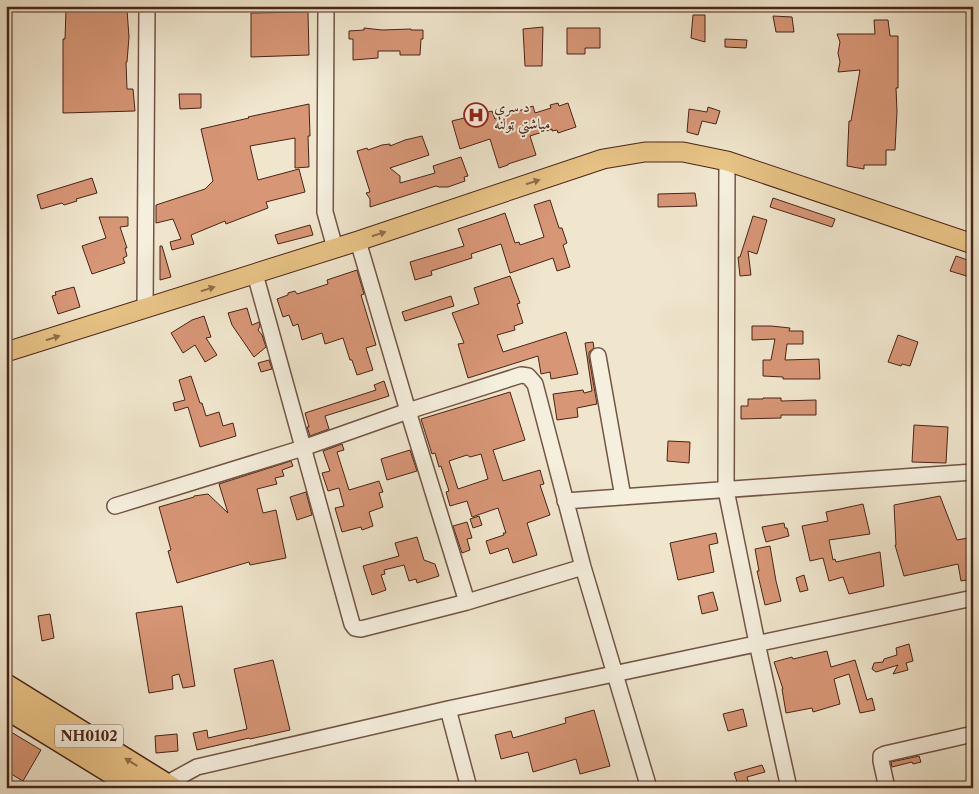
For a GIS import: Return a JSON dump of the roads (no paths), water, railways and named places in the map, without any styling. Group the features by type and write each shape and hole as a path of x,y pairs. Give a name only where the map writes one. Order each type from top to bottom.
{"highway":[{"name":"NH0102","path":"6,685 167,786"},
{"name":"NH0102","path":"6,708 136,788"}],"main road":[{"path":"6,352 358,241 603,159 645,152 683,152 727,161 973,244"}],"street":[{"path":"145,309 147,6"},
{"path":"326,6 325,212 335,248"},
{"path":"727,161 726,490 789,788"},
{"path":"358,241 467,602"},
{"path":"255,274 352,624 355,628 361,629 467,602 583,567"},
{"path":"598,356 623,497"},
{"path":"115,506 303,448 408,411 521,375 528,376 535,384 583,567 649,788"},
{"path":"565,501 973,472"},
{"path":"167,786 197,767 448,709 973,598"},
{"path":"448,709 469,788"},
{"path":"887,788 881,756 973,734"}],"place":[{"name":"د سرې مياشتي ټولنه","path":"476,115"}]}
